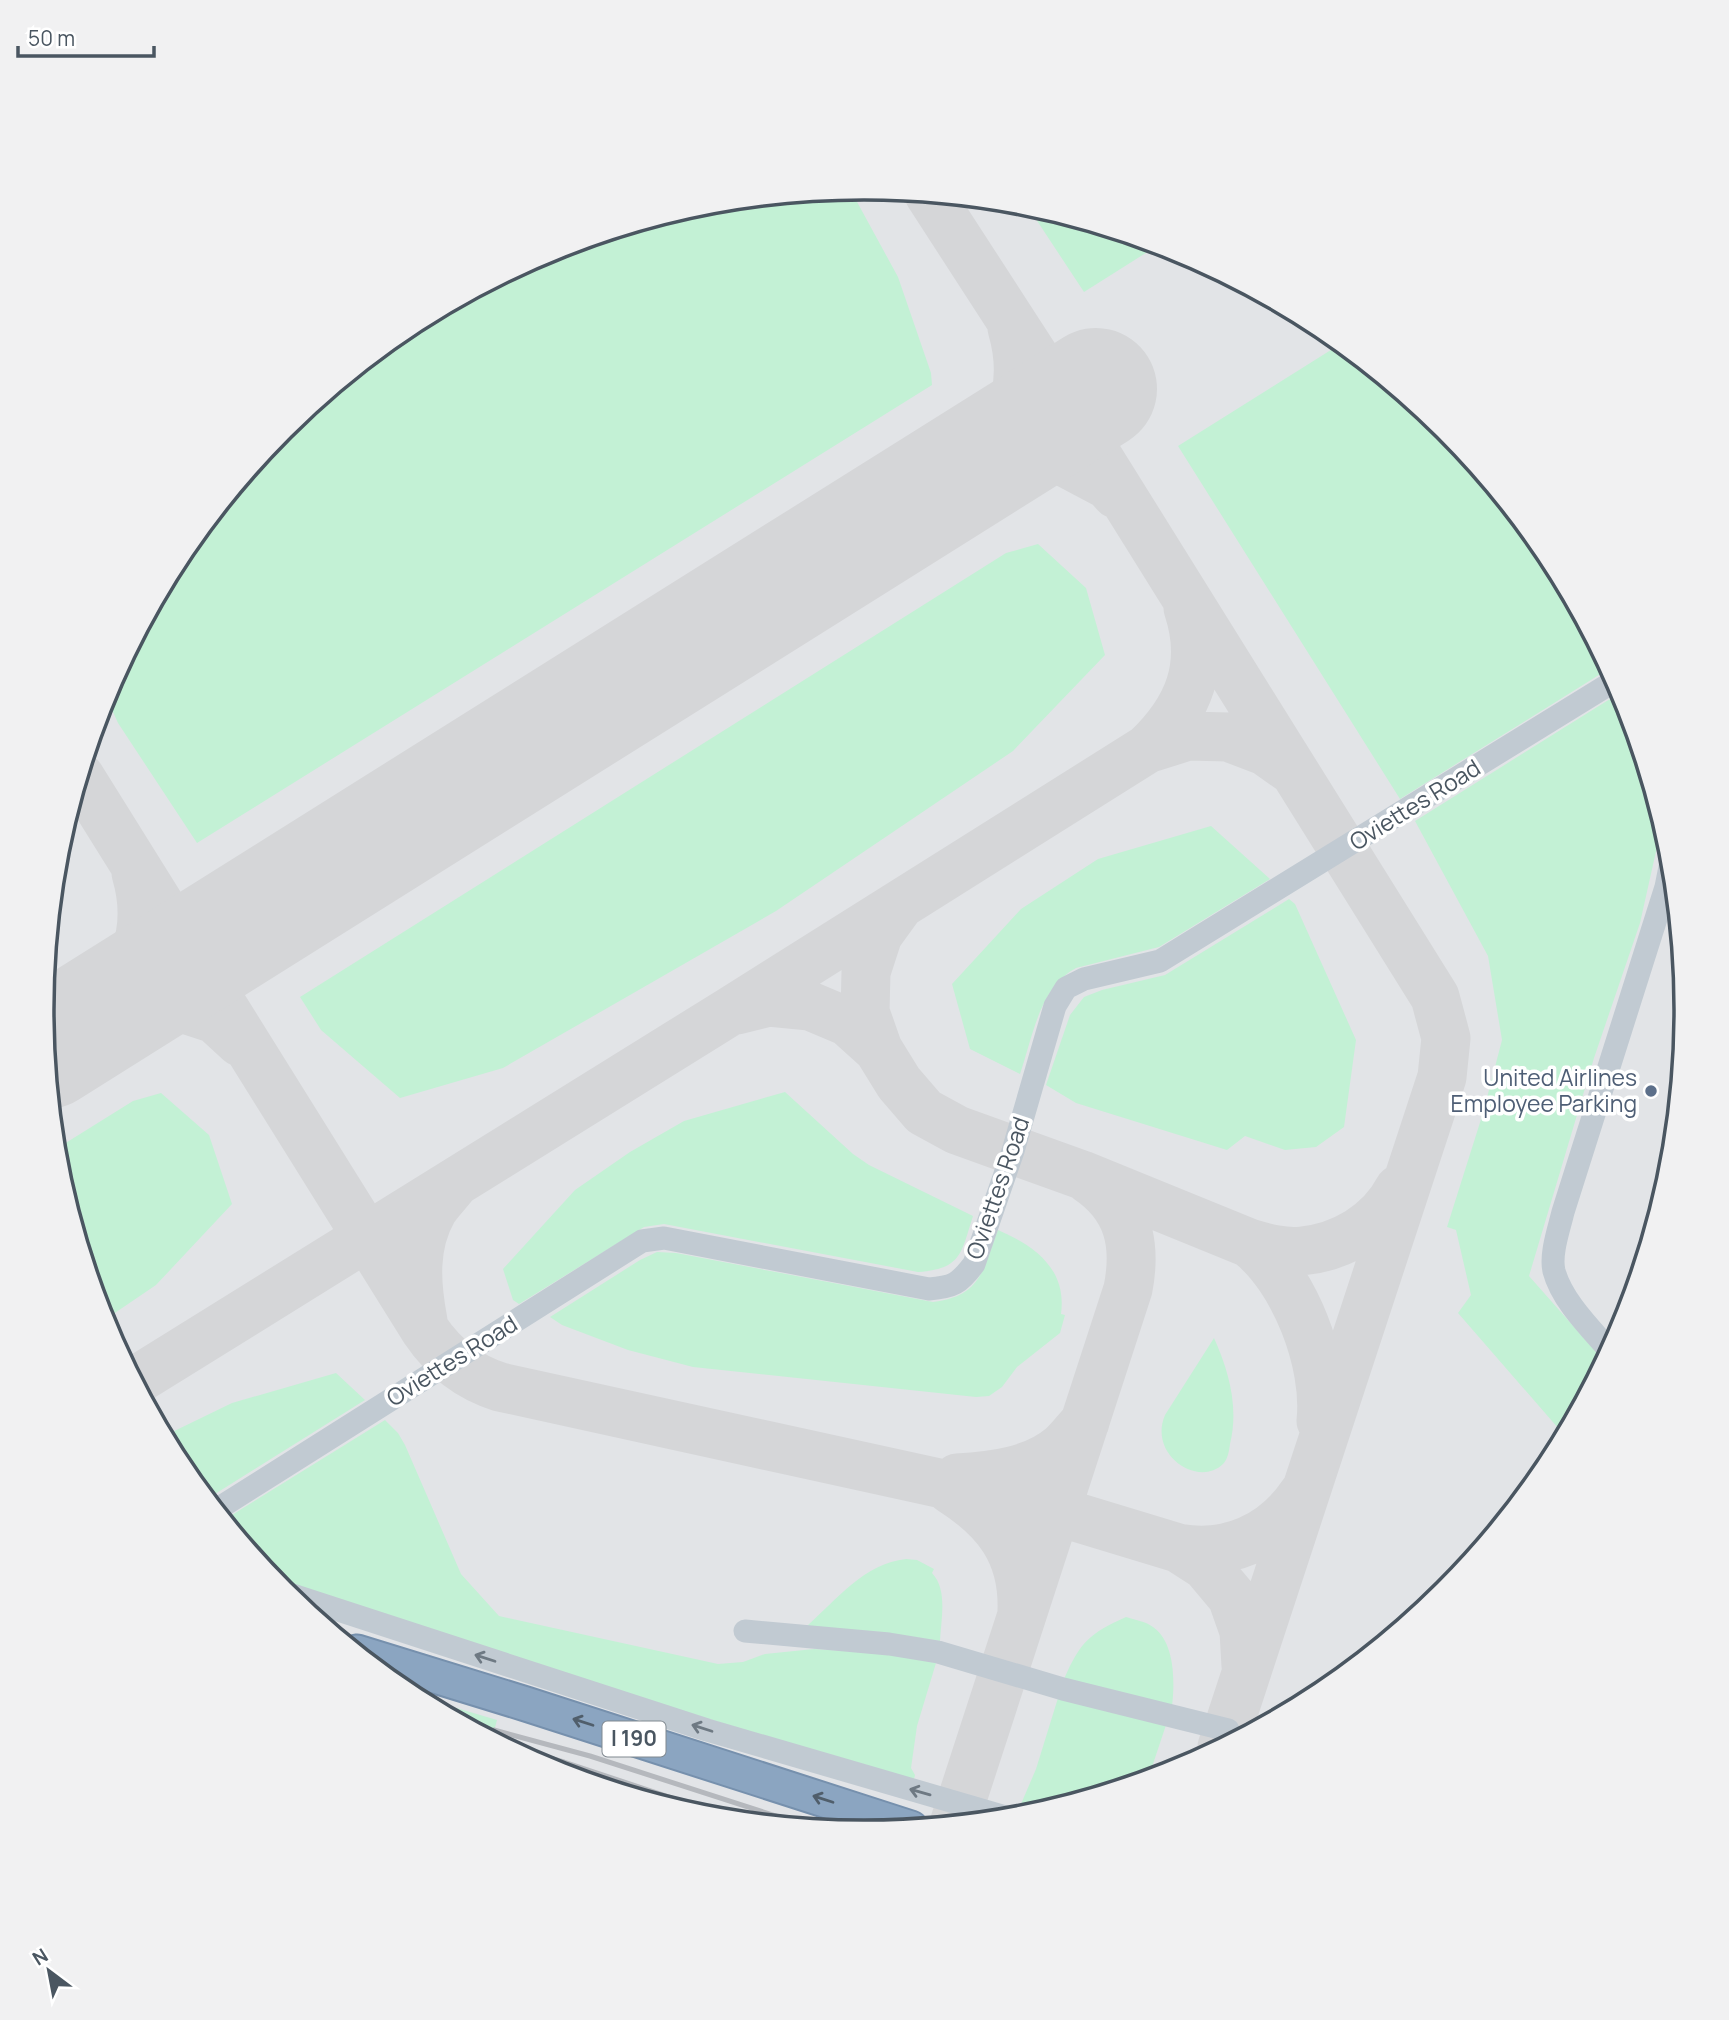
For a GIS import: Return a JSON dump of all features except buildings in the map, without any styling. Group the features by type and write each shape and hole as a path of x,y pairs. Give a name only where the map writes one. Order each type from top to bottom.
{"highway":[{"name":"I 190","path":"379,1659 885,1820"}],"lane":[{"name":"Oviettes Road","path":"224,1505 642,1241 664,1238 929,1289 947,1287 962,1280 974,1264 1013,1152 1055,1006 1066,988 1084,979 1160,961 1607,686"},
{"path":"1603,1343 1572,1307 1554,1270 1555,1243 1665,887"},
{"path":"311,1601 707,1730 984,1811"},
{"path":"745,1631 889,1644 938,1652 1063,1689 1228,1730"}],"shaded area":[{"path":"812,201 917,201 970,207 1023,215 1125,243 1175,261 1270,308 1358,367 1399,401 1474,476 1507,517 1566,605 1591,652 1632,750 1647,800 1668,904 1675,1010 1668,1116 1647,1220 1632,1270 1613,1320 1566,1415 1538,1460 1474,1544 1399,1619 1358,1653 1270,1712 1223,1737 1175,1759 1074,1793 1023,1805 917,1819 812,1819 759,1813 706,1805 604,1777 554,1759 459,1712 371,1653 330,1619 255,1544 222,1503 163,1415 138,1368 97,1270 82,1220 61,1116 56,1063 54,1010 61,904 82,800 97,750 116,700 163,605 191,560 255,476 330,401 371,367 459,308 506,283 554,261 655,227 706,215"}],"green space":[{"path":"856,200 898,277 931,373 932,385 197,843 112,710 138,652 191,560 222,517 255,476 330,401 414,336 459,308 554,261 655,227 706,215 759,207 812,201"},
{"path":"1035,218 1074,227 1148,251 1084,292"},
{"path":"1333,349 1399,401 1474,476 1538,560 1566,605 1601,674 1400,799 1178,446"},
{"path":"1038,544 1086,588 1105,655 1013,751 776,911 503,1068 400,1098 321,1030 300,997 1006,553"},
{"path":"1610,699 1613,700 1632,750 1657,845 1640,923 1594,1058 1529,1276 1598,1354 1558,1428 1458,1313 1471,1295 1456,1230 1447,1227 1483,1113 1502,1040 1488,956 1415,821"},
{"path":"1211,826 1270,879 1159,947 1076,968 1064,977 1045,1000 1020,1074 970,1049 952,984 1021,909 1098,859"},
{"path":"1289,899 1295,904 1356,1040 1344,1127 1316,1147 1285,1150 1245,1136 1227,1150 1076,1103 1046,1085 1070,1015 1084,997 1165,975"},
{"path":"785,1092 853,1154 869,1165 973,1216 958,1257 943,1267 918,1272 664,1224 644,1227 519,1304 513,1300 503,1269 575,1190 630,1152 684,1121"},
{"path":"161,1093 209,1135 232,1204 156,1285 114,1314 82,1220 66,1143 133,1101"},
{"path":"998,1230 1012,1236 1046,1261 1059,1284 1061,1314 1065,1315 1060,1333 1017,1367 1002,1387 989,1396 976,1397 693,1367 628,1350 562,1325 550,1317 657,1252 676,1253 933,1302 949,1299 962,1294 978,1279"},
{"path":"1214,1338 1231,1390 1233,1430 1225,1462 1213,1470 1201,1472 1178,1464 1163,1443 1162,1430 1165,1415"},
{"path":"336,1373 365,1400 215,1494 173,1432 232,1403"},
{"path":"385,1420 405,1445 461,1574 499,1616 718,1664 743,1662 765,1654 814,1649 891,1654 936,1663 917,1726 911,1768 915,1775 913,1783 300,1591 255,1544 232,1515"},
{"path":"917,1560 934,1569 932,1573 942,1596 940,1641 879,1632 807,1626 864,1575 891,1562"},
{"path":"1126,1617 1150,1625 1166,1642 1172,1663 1172,1706 1064,1679 1075,1656 1088,1640 1103,1628"},
{"path":"1058,1698 1166,1725 1152,1767 1074,1793 1016,1806 1021,1804 1036,1769"},
{"path":"449,1706 497,1720 494,1731"}],"taxiway":[{"path":"935,203 1067,407 1435,997 1446,1038 1442,1077 1226,1736"},
{"path":"975,463 1001,434 1013,405 1018,367 1012,328"},
{"path":"975,463 1017,456 1059,459 1108,485 1116,494"},
{"path":"142,1376 1147,749 1174,718 1190,685 1196,648 1188,608"},
{"path":"1147,749 1188,736 1228,737 1265,751 1292,770"},
{"path":"86,787 425,1330 440,1349 467,1372 500,1387 943,1484 1056,1511 1178,1548 1206,1566 1232,1597 1244,1631 1246,1666"},
{"path":"86,1022 115,990 135,955 142,916 136,873"},
{"path":"899,906 878,935 866,972 865,1012 878,1049 899,1083 924,1112 957,1130 1082,1175 1249,1243 1275,1250 1317,1249 1345,1239 1371,1223 1399,1189"},
{"path":"737,1010 769,1002 810,1006 848,1022 878,1049"},
{"path":"85,1023 127,1006 172,1005 215,1019 240,1042"},
{"path":"957,1814 1128,1289 1131,1256 1126,1227 1112,1201 1088,1179"},
{"path":"423,1321 418,1279 422,1237 433,1210 454,1184"},
{"path":"1249,1243 1266,1259 1280,1278 1305,1324 1319,1374 1321,1421"},
{"path":"957,1478 999,1474 1039,1462 1062,1447 1085,1422"},
{"path":"950,1489 967,1500 994,1525 1004,1540 1018,1572 1022,1611"},
{"path":"1178,1548 1215,1549 1248,1540 1278,1522 1303,1494"}],"runway":[{"path":"55,1042 1096,389"}],"railway":[{"path":"494,1730 590,1756 771,1814"},
{"path":"557,1760 662,1795"}],"place":[{"name":"United Airlines Employee Parking","path":"1651,1091"}]}
